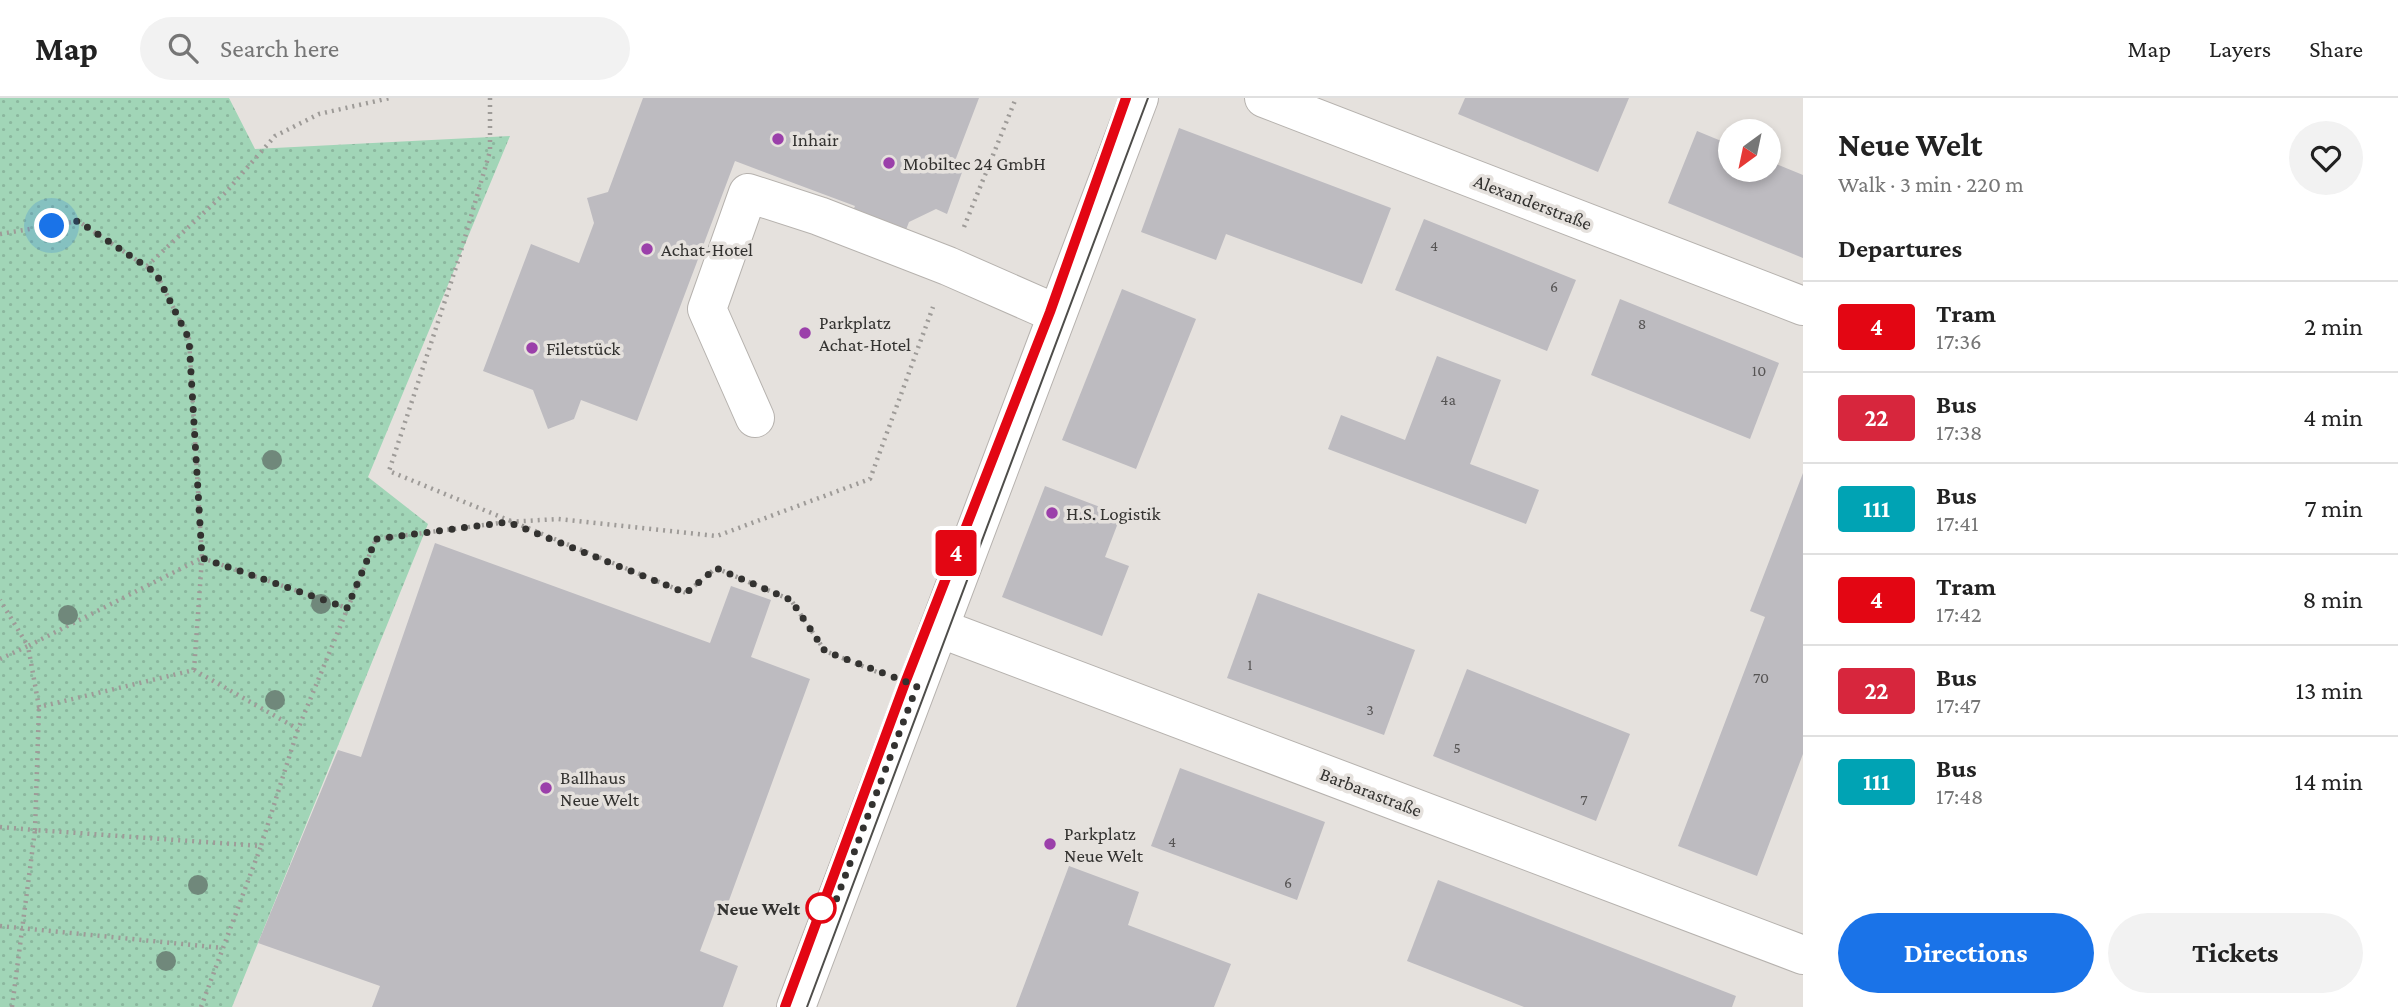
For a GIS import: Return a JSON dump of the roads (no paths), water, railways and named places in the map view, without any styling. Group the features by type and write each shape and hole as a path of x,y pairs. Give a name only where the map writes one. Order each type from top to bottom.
{"street":[{"path":"796,1007 1139,98"},
{"name":"Alexanderstraße","path":"1264,98 1803,306"},
{"path":"755,418 708,309 748,192 819,216 948,266 1058,314"},
{"name":"Barbarastraße","path":"939,628 1803,955"}],"tram line":[{"path":"785,1007 905,683 1050,312 1126,98"},
{"name":"4","path":"785,1007 905,683 1050,312 1126,98"},
{"path":"807,1007 1148,98"}],"place":[{"name":"Inhair","path":"778,139"},
{"name":"Mobiltec 24 GmbH","path":"889,163"},
{"name":"Achat-Hotel","path":"647,249"},
{"name":"Parkplatz Achat-Hotel","path":"805,333"},
{"name":"Filetstück","path":"532,348"},
{"name":"H.S. Logistik","path":"1052,513"},
{"name":"Ballhaus Neue Welt","path":"546,788"},
{"name":"Parkplatz Neue Welt","path":"1050,844"},
{"name":"Neue Welt","path":"821,908"}]}
